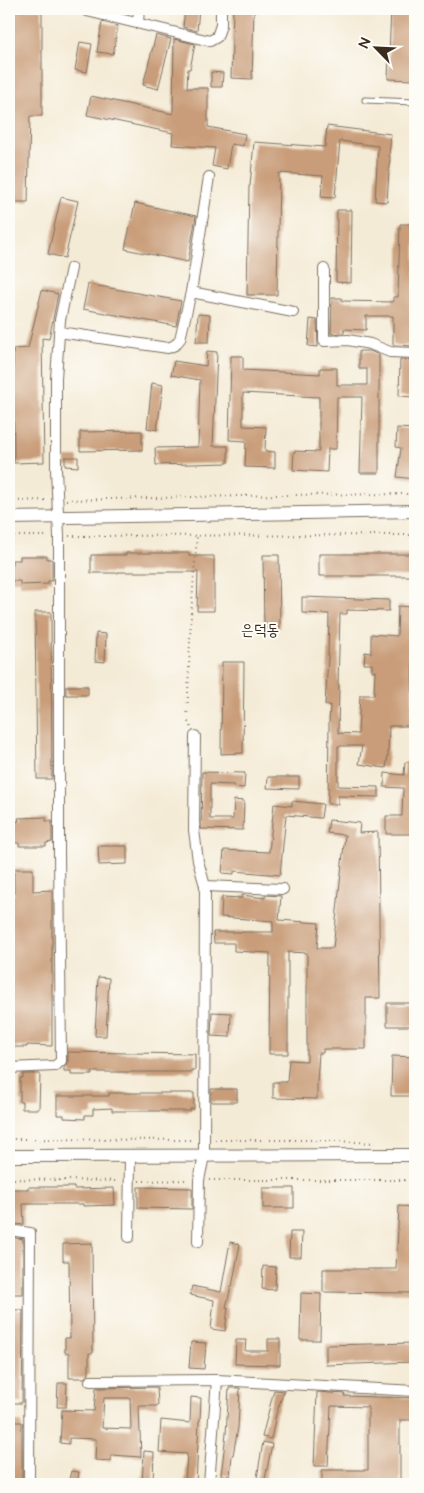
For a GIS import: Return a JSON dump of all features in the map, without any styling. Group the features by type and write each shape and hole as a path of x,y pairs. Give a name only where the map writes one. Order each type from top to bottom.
{"street":[{"path":"86,9 87,11 210,40 217,37 221,25 222,9"},
{"path":"138,23 139,9"},
{"path":"59,332 168,348 180,339 210,177"},
{"path":"9,1068 56,1066 61,1060 59,517 56,469 56,378 59,332 71,268"},
{"path":"324,269 324,340 348,340 370,344 390,352 415,353"},
{"path":"190,292 293,312"},
{"path":"9,518 415,511"},
{"path":"195,736 194,830 198,861 205,886 204,1156 199,1180 198,1242"},
{"path":"205,886 283,889"},
{"path":"9,1156 415,1155"},
{"path":"129,1237 130,1156"},
{"path":"9,1230 30,1233 29,1484"},
{"path":"90,1380 217,1380 415,1391"},
{"path":"209,1484 217,1380"}],"lane":[{"path":"365,100 415,102"}],"path":[{"path":"9,501 415,494"},
{"path":"9,536 415,535"},
{"path":"195,736 187,720 191,615 197,536"},
{"path":"9,1179 131,1182 199,1180 415,1180"}],"building":[{"path":"10,9 42,9 42,116 30,116 28,202 9,202"},
{"path":"185,9 199,9 197,31 183,27"},
{"path":"233,9 254,9 252,79 231,78"},
{"path":"391,9 415,9 414,80 388,79"},
{"path":"102,22 118,26 113,54 97,52"},
{"path":"156,35 171,39 158,89 143,85"},
{"path":"174,39 195,44 190,69 188,69 187,88 208,88 208,127 245,134 243,146 231,144 227,169 212,166 215,148 172,145 173,133 87,115 91,96 173,114"},
{"path":"80,42 92,44 87,72 75,70"},
{"path":"211,72 223,73 222,87 211,87"},
{"path":"327,126 391,134 387,202 375,201 378,146 340,141 335,198 321,197 323,176 279,173 277,295 247,295 249,186 254,142 325,147"},
{"path":"61,197 78,201 65,258 48,254"},
{"path":"135,203 196,216 188,262 125,249"},
{"path":"337,210 352,210 351,283 336,282"},
{"path":"400,224 415,224 415,346 393,345 393,316 366,316 366,330 344,329 344,333 331,334 332,298 342,298 342,301 393,302 393,297 398,297"},
{"path":"88,284 181,301 176,326 83,309"},
{"path":"42,290 58,294 49,339 42,338 44,462 14,463 13,349 28,348"},
{"path":"198,314 210,315 209,342 196,342"},
{"path":"310,319 317,320 318,347 308,346"},
{"path":"207,351 217,352 213,446 228,446 228,463 156,465 155,448 198,447 200,380 171,375 174,361 206,366"},
{"path":"359,351 370,351 379,355 379,473 360,473 362,397 337,397 336,449 328,449 327,472 293,470 294,451 319,452 319,397 243,393 243,426 266,427 265,451 275,452 275,468 245,467 246,441 229,440 231,356 243,356 243,370 320,374 320,368 337,368 337,385 367,385 367,369 359,369"},
{"path":"400,359 415,360 414,397 399,396"},
{"path":"152,383 163,385 157,430 147,428"},
{"path":"397,428 415,429 415,479 397,477 401,448 396,447"},
{"path":"142,431 142,450 80,451 80,432"},
{"path":"65,457 78,457 78,467 65,466"},
{"path":"126,553 189,553 189,556 214,556 214,611 197,611 198,572 91,573 91,555 126,555"},
{"path":"319,554 415,554 415,576 319,576"},
{"path":"263,555 279,555 280,628 264,628"},
{"path":"20,556 47,556 47,559 52,559 52,581 48,581 48,584 20,585 20,581 12,581 12,560 20,560"},
{"path":"302,597 389,600 389,611 347,610 347,614 340,614 338,733 358,734 360,695 374,695 375,671 372,671 372,664 364,664 365,652 371,653 371,634 397,636 398,606 413,607 412,726 389,726 386,768 359,764 362,746 338,746 338,786 379,787 379,797 338,796 338,804 328,804 330,705 325,705 329,614 302,613"},
{"path":"35,612 51,612 52,779 37,779"},
{"path":"96,633 106,634 105,662 95,661"},
{"path":"222,662 244,662 243,753 221,754"},
{"path":"66,686 88,686 88,695 66,695"},
{"path":"405,762 415,762 413,816 415,816 415,834 386,834 386,816 402,816 403,788 384,787 385,773 404,775"},
{"path":"202,772 245,773 244,788 234,787 234,785 210,784 210,819 233,819 234,800 244,801 243,830 201,829"},
{"path":"268,777 299,777 299,789 267,788"},
{"path":"292,801 323,804 321,818 286,815 280,875 234,871 234,874 222,873 224,850 269,852 274,804 292,806"},
{"path":"46,817 46,821 52,821 52,842 46,843 46,846 19,846 19,843 11,843 11,822 19,821 18,818"},
{"path":"329,820 360,823 359,833 378,832 380,998 366,998 366,1049 323,1049 323,1053 319,1053 317,1099 273,1098 273,1082 287,1082 289,1060 307,1061 307,953 288,952 288,1054 269,1054 270,953 234,951 234,943 214,943 213,932 273,932 273,921 221,917 222,897 242,898 242,895 265,898 265,895 281,896 279,920 319,923 317,948 333,948 345,835 327,833"},
{"path":"98,846 127,846 127,864 99,865"},
{"path":"14,869 33,869 33,891 52,890 52,1046 27,1045 27,1047 9,1047 9,894 14,894"},
{"path":"98,977 109,978 106,1036 95,1036"},
{"path":"387,1003 415,1003 415,1026 387,1026"},
{"path":"212,1012 231,1013 230,1037 211,1036"},
{"path":"68,1052 195,1054 195,1070 191,1070 191,1072 92,1072 92,1075 71,1075 71,1071 64,1071 68,1061"},
{"path":"392,1056 415,1057 415,1096 391,1096"},
{"path":"23,1074 40,1074 39,1109 22,1109 22,1102 20,1102 20,1078 23,1078"},
{"path":"211,1089 237,1089 237,1102 211,1102"},
{"path":"109,1093 194,1093 194,1109 190,1109 190,1111 112,1111 112,1108 93,1109 93,1115 85,1115 85,1119 64,1118 64,1115 57,1115 57,1096 109,1096"},
{"path":"28,1187 114,1188 115,1205 23,1204 24,1225 9,1223 9,1189 28,1189"},
{"path":"138,1187 192,1188 192,1209 138,1208"},
{"path":"263,1188 294,1188 294,1208 263,1208"},
{"path":"399,1206 415,1207 414,1293 323,1292 323,1269 396,1269"},
{"path":"290,1232 302,1232 301,1257 289,1257"},
{"path":"9,1237 23,1239 23,1294 9,1294"},
{"path":"230,1242 240,1244 226,1308 228,1308 225,1331 211,1329 214,1300 190,1295 192,1286 221,1292"},
{"path":"92,1243 93,1353 89,1353 89,1374 84,1378 69,1378 69,1353 65,1353 65,1338 70,1338 69,1261 63,1261 63,1244"},
{"path":"263,1266 276,1267 275,1290 262,1289"},
{"path":"301,1293 321,1294 320,1340 300,1340"},
{"path":"9,1310 23,1310 22,1403 9,1403"},
{"path":"268,1339 280,1339 280,1365 235,1364 236,1340 246,1340 245,1351 268,1351"},
{"path":"191,1342 206,1343 204,1369 189,1368"},
{"path":"415,1343 415,1362 326,1365 326,1345"},
{"path":"58,1383 67,1383 66,1407 57,1407"},
{"path":"157,1387 158,1406 139,1406 141,1457 111,1455 111,1461 95,1460 96,1439 69,1438 69,1444 60,1443 62,1410 94,1411 96,1388","holes":["104,1398 130,1398 131,1429 102,1428"]},
{"path":"229,1388 240,1388 238,1428 230,1476 221,1475"},
{"path":"274,1390 284,1391 276,1414 271,1439 262,1437"},
{"path":"317,1392 345,1394 344,1396 415,1398 415,1420 400,1420 400,1484 322,1484 322,1470 368,1470 368,1407 331,1406 328,1466 314,1466"},
{"path":"191,1397 201,1398 196,1484 185,1484 187,1454 159,1452 161,1420 190,1423"},
{"path":"9,1422 22,1422 22,1484 9,1484"},
{"path":"263,1442 272,1444 264,1484 256,1484"},
{"path":"144,1451 154,1452 153,1484 142,1483"},
{"path":"71,1471 79,1472 77,1484 68,1484"}],"district":[{"name":"은덕동","path":"260,630"}]}
